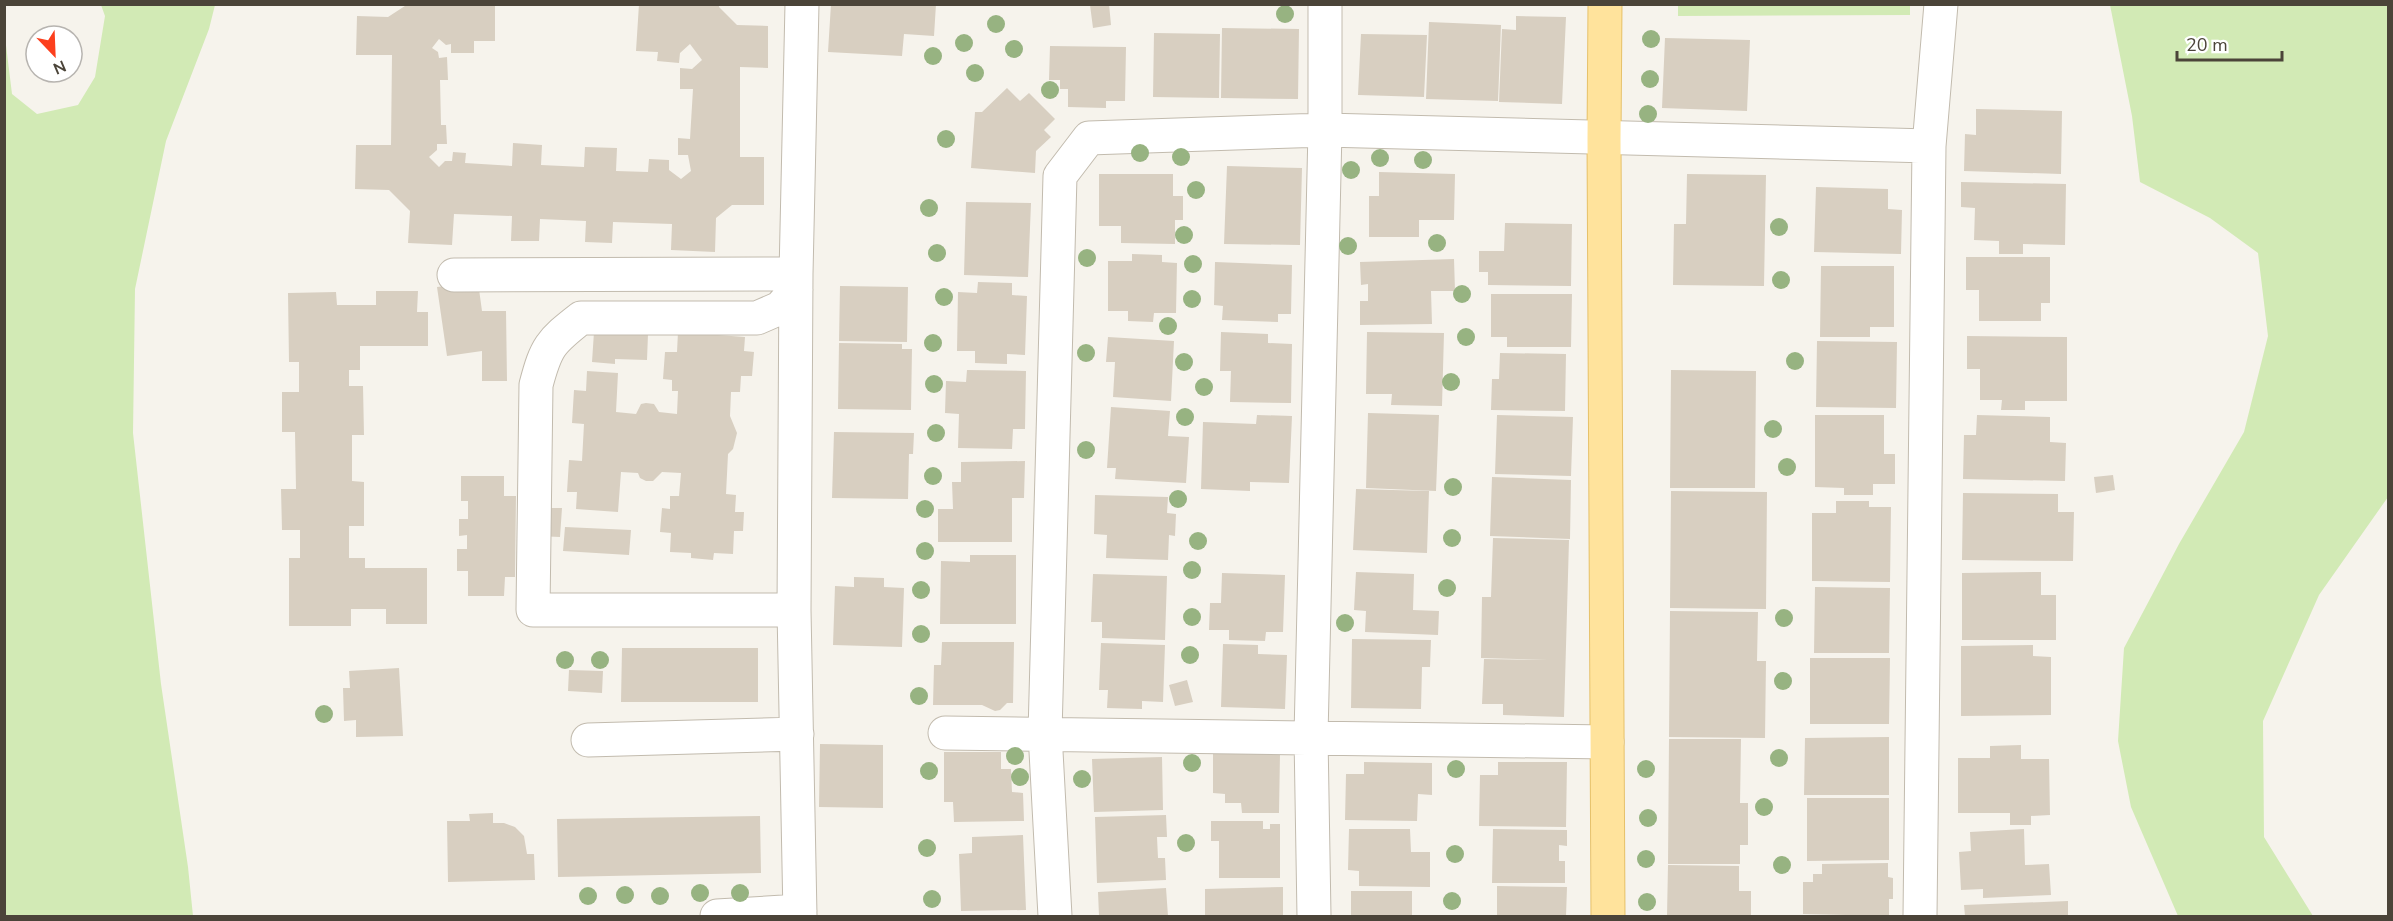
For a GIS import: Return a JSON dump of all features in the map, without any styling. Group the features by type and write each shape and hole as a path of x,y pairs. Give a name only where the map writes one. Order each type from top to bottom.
{"main road":[{"path":"1605,4 1608,916"}],"street":[{"path":"717,916 800,914 794,610 796,282 802,4"},
{"path":"1314,916 1311,736 1326,130 1325,4"},
{"path":"1920,916 1929,146 1941,4"},
{"path":"1055,916 1045,733 1060,176 1089,138 1326,130 1929,146"},
{"path":"454,275 796,282"},
{"path":"794,610 533,609 536,385 544,354 560,334 581,318 757,318 780,308 796,282"},
{"path":"945,732 1607,742"},
{"path":"588,740 797,734"}],"green space":[{"path":"1910,4 1910,15 1678,16 1678,5"},
{"path":"101,5 215,5 209,29 166,141 135,289 133,433 161,684 193,916 5,916 5,37 12,94 37,114 78,105 95,77 105,16"},
{"path":"2110,5 2388,5 2388,497 2319,595 2263,721 2264,837 2313,916 2178,916 2131,807 2118,741 2124,648 2179,544 2244,432 2268,336 2258,253 2210,218 2140,182 2132,116"}],"building":[{"path":"408,4 495,4 495,41 474,41 474,53 451,53 451,44 446,45 439,39 432,48 438,52 439,58 447,57 448,80 440,80 441,125 446,125 447,144 437,144 437,150 429,157 439,167 445,161 452,161 453,152 466,153 465,163 512,166 513,143 542,145 541,165 584,167 585,147 617,148 616,171 648,172 649,159 669,160 669,170 681,179 691,171 688,155 678,155 678,138 690,139 693,89 680,89 680,68 692,69 702,60 690,44 680,53 679,63 657,61 658,52 636,51 639,4 719,4 719,7 737,25 768,26 768,68 740,67 740,157 764,157 764,205 732,205 716,218 715,252 671,250 672,224 613,222 612,243 585,242 586,221 540,219 539,241 511,241 512,216 454,214 452,245 408,243 410,211 389,190 355,189 356,145 391,145 392,55 356,55 357,16 388,17"},
{"path":"831,4 936,4 934,36 904,34 902,56 828,52"},
{"path":"1109,4 1111,25 1093,28 1090,5"},
{"path":"1516,16 1566,17 1562,104 1499,102 1502,29 1516,30"},
{"path":"1429,22 1501,25 1498,101 1426,99"},
{"path":"1222,28 1299,29 1298,99 1221,98"},
{"path":"1154,33 1220,34 1219,98 1153,97"},
{"path":"1361,34 1427,35 1424,97 1358,95"},
{"path":"1665,38 1750,40 1747,111 1662,108"},
{"path":"1050,46 1126,47 1125,101 1106,101 1106,108 1068,107 1068,89 1060,89 1060,80 1049,80"},
{"path":"1007,88 1020,101 1029,93 1055,119 1044,130 1051,137 1036,151 1035,173 971,168 975,112 982,112"},
{"path":"1976,109 2062,111 2061,174 1964,171 1965,134 1976,135"},
{"path":"1227,166 1302,168 1300,245 1224,244"},
{"path":"1379,172 1455,174 1454,220 1419,220 1419,237 1369,237 1369,196 1379,196"},
{"path":"1099,174 1173,174 1173,196 1183,196 1183,220 1175,220 1175,244 1121,243 1121,226 1099,226"},
{"path":"1687,174 1766,175 1764,286 1673,285 1674,224 1686,224"},
{"path":"1961,182 2066,184 2065,245 2023,244 2023,254 1999,254 1999,241 1974,240 1975,208 1961,207"},
{"path":"1816,187 1888,189 1888,209 1902,210 1901,254 1814,252"},
{"path":"966,202 1031,203 1028,277 964,275"},
{"path":"1505,223 1572,224 1571,286 1488,285 1488,272 1479,272 1479,251 1504,251"},
{"path":"1132,254 1162,255 1162,262 1177,263 1176,313 1154,313 1153,322 1128,321 1128,311 1108,311 1108,261 1132,261"},
{"path":"1966,257 2050,257 2050,303 2041,303 2041,321 1979,321 1979,290 1966,290"},
{"path":"1454,259 1455,291 1431,291 1432,324 1360,325 1360,301 1368,301 1368,284 1361,285 1360,262"},
{"path":"1215,262 1292,265 1291,314 1278,314 1278,322 1222,320 1223,306 1214,305"},
{"path":"1821,266 1894,266 1894,327 1870,327 1870,337 1820,337"},
{"path":"478,282 482,311 506,311 507,381 482,381 482,351 447,356 437,287"},
{"path":"978,282 1012,283 1012,295 1027,296 1025,355 1007,354 1007,364 975,363 975,351 957,351 958,292 977,293"},
{"path":"840,286 908,287 907,342 839,341"},
{"path":"376,291 418,291 417,312 428,312 428,346 360,346 360,370 349,370 349,386 363,386 364,435 352,435 352,481 364,482 364,526 349,526 349,558 365,558 365,568 427,568 427,624 386,624 386,609 351,609 351,626 289,626 289,558 300,558 300,530 282,530 281,489 296,489 295,432 282,432 282,392 299,392 299,362 289,362 288,293 336,292 337,305 376,305"},
{"path":"1491,294 1572,294 1571,347 1507,347 1507,337 1491,337"},
{"path":"594,332 648,334 647,360 615,359 615,364 592,362"},
{"path":"678,332 745,337 744,351 754,352 752,376 741,376 740,392 731,392 730,416 737,433 733,449 728,454 726,494 736,495 735,512 744,512 743,531 734,531 733,554 714,553 713,560 691,558 691,553 670,552 671,533 660,532 662,508 670,509 670,496 679,496 681,473 662,472 653,481 646,481 640,478 638,473 621,472 618,512 576,509 577,492 567,492 569,460 582,461 584,424 572,423 574,390 586,391 587,371 618,373 616,412 636,414 641,404 646,403 654,404 659,412 677,414 678,391 672,391 672,380 663,379 665,352 677,352"},
{"path":"1221,332 1268,334 1268,343 1292,344 1291,403 1230,402 1231,371 1220,371"},
{"path":"1367,332 1444,333 1442,406 1391,405 1392,394 1366,394"},
{"path":"1967,336 2067,337 2067,401 2025,401 2025,410 2001,410 2002,400 1980,400 1980,369 1967,369"},
{"path":"1108,337 1174,341 1171,401 1113,397 1115,362 1106,362"},
{"path":"1817,341 1897,342 1896,408 1816,407"},
{"path":"839,343 902,344 902,349 912,349 911,410 838,409"},
{"path":"1500,353 1566,354 1565,411 1491,410 1492,379 1499,379"},
{"path":"967,370 1026,371 1025,429 1013,429 1012,449 958,448 959,414 945,413 946,381 966,382"},
{"path":"1671,370 1756,371 1755,488 1670,488"},
{"path":"1111,407 1170,411 1168,436 1189,437 1186,483 1115,479 1116,468 1107,468"},
{"path":"1368,413 1439,415 1436,491 1366,488"},
{"path":"1257,415 1292,416 1289,483 1250,482 1250,491 1201,489 1203,422 1256,424"},
{"path":"1497,415 1573,417 1571,476 1495,474"},
{"path":"1815,415 1884,415 1884,454 1895,454 1895,484 1873,484 1873,495 1844,495 1844,488 1815,487"},
{"path":"1977,415 2050,417 2050,442 2066,443 2065,481 1963,479 1964,435 1976,435"},
{"path":"834,432 914,433 913,454 909,454 908,499 832,498"},
{"path":"1025,461 1024,498 1012,498 1012,542 938,542 938,509 953,509 952,482 961,482 961,462"},
{"path":"2113,475 2115,490 2096,493 2094,477"},
{"path":"461,476 504,476 504,496 516,496 515,577 505,577 504,596 468,596 468,571 457,571 457,549 467,549 467,535 459,536 459,519 468,519 468,501 461,501"},
{"path":"1492,477 1571,480 1570,539 1490,536"},
{"path":"1356,489 1429,491 1427,553 1353,550"},
{"path":"1671,491 1767,492 1766,609 1670,608"},
{"path":"1963,493 2058,494 2058,512 2074,512 2073,561 1962,560"},
{"path":"1095,495 1168,497 1167,513 1176,514 1175,536 1169,535 1168,560 1106,558 1107,535 1094,534"},
{"path":"1836,501 1869,501 1869,507 1891,507 1890,582 1812,581 1812,513 1836,513"},
{"path":"538,508 562,508 560,537 537,536"},
{"path":"565,527 631,530 629,555 563,551"},
{"path":"1493,538 1569,540 1564,717 1503,715 1503,704 1482,704 1484,659 1548,660 1481,658 1482,597 1491,597"},
{"path":"970,555 1016,555 1016,624 940,624 941,561 970,562"},
{"path":"1356,572 1414,574 1413,610 1439,611 1438,635 1365,632 1366,611 1354,610"},
{"path":"2041,572 2041,595 2056,595 2056,640 1962,640 1962,573"},
{"path":"1222,573 1285,575 1283,632 1266,632 1265,641 1229,640 1229,630 1209,630 1210,603 1221,603"},
{"path":"1093,574 1167,576 1165,640 1102,638 1102,622 1091,622"},
{"path":"854,577 884,578 884,587 904,588 902,647 833,645 835,586 854,587"},
{"path":"1815,587 1890,588 1889,653 1814,653"},
{"path":"1670,611 1758,612 1757,661 1766,661 1765,738 1669,737"},
{"path":"1352,639 1431,640 1430,667 1422,667 1421,709 1351,708"},
{"path":"942,642 1014,642 1013,703 1007,703 1000,710 995,711 982,705 933,705 934,665 941,665"},
{"path":"1101,643 1165,645 1163,702 1142,701 1142,709 1107,708 1108,690 1099,690"},
{"path":"1223,644 1258,645 1258,654 1287,655 1285,709 1221,707"},
{"path":"2033,645 2033,656 2051,657 2051,715 1961,716 1961,646"},
{"path":"622,648 758,648 758,702 621,702"},
{"path":"1810,658 1890,658 1889,724 1810,724"},
{"path":"399,668 403,736 356,737 356,720 344,721 343,688 350,688 349,671"},
{"path":"569,670 603,671 602,693 568,691"},
{"path":"1187,680 1193,702 1175,706 1169,685"},
{"path":"1889,737 1889,795 1804,795 1805,738"},
{"path":"1669,739 1741,739 1740,803 1748,803 1748,845 1740,845 1740,864 1668,864"},
{"path":"820,744 883,745 883,808 819,807"},
{"path":"2021,745 2021,759 2049,759 2050,815 2031,816 2031,825 2010,825 2010,813 1958,813 1958,758 1990,758 1990,746"},
{"path":"944,752 1001,752 1001,769 1011,769 1012,792 1023,793 1024,821 954,822 953,802 944,802"},
{"path":"1213,754 1280,754 1279,813 1242,813 1241,803 1225,803 1225,794 1213,793"},
{"path":"1162,757 1163,810 1094,812 1092,759"},
{"path":"1364,762 1432,763 1432,795 1418,794 1417,821 1345,820 1346,774 1364,774"},
{"path":"1498,762 1567,762 1566,827 1479,826 1480,775 1498,775"},
{"path":"1807,798 1889,798 1889,860 1807,861"},
{"path":"493,813 493,823 504,823 515,827 524,836 527,854 534,854 535,880 448,882 447,821 470,821 469,814"},
{"path":"1166,815 1167,837 1157,837 1158,858 1165,858 1166,880 1097,883 1095,817"},
{"path":"760,816 761,873 558,877 557,819"},
{"path":"1211,821 1263,821 1263,829 1270,829 1270,824 1280,824 1280,878 1219,878 1219,841 1211,841"},
{"path":"1349,829 1410,829 1411,852 1430,852 1430,887 1359,886 1359,871 1348,870"},
{"path":"1493,829 1567,830 1567,846 1559,845 1559,861 1565,861 1565,883 1492,883"},
{"path":"2024,829 2025,865 2049,864 2051,895 1983,898 1983,889 1961,890 1959,852 1971,851 1970,832"},
{"path":"1023,835 1026,910 961,911 959,854 972,853 972,837"},
{"path":"1888,863 1888,877 1893,878 1893,899 1889,899 1889,916 1803,914 1803,882 1813,882 1813,874 1822,874 1822,864"},
{"path":"1668,865 1739,866 1739,891 1751,891 1751,916 1667,916"},
{"path":"1497,886 1567,887 1566,916 1497,916"},
{"path":"1283,887 1283,916 1205,916 1205,889"},
{"path":"1166,888 1168,916 1099,916 1098,892"},
{"path":"1351,891 1412,891 1412,916 1351,916"},
{"path":"2068,901 2068,916 1965,916 1964,905"}]}
